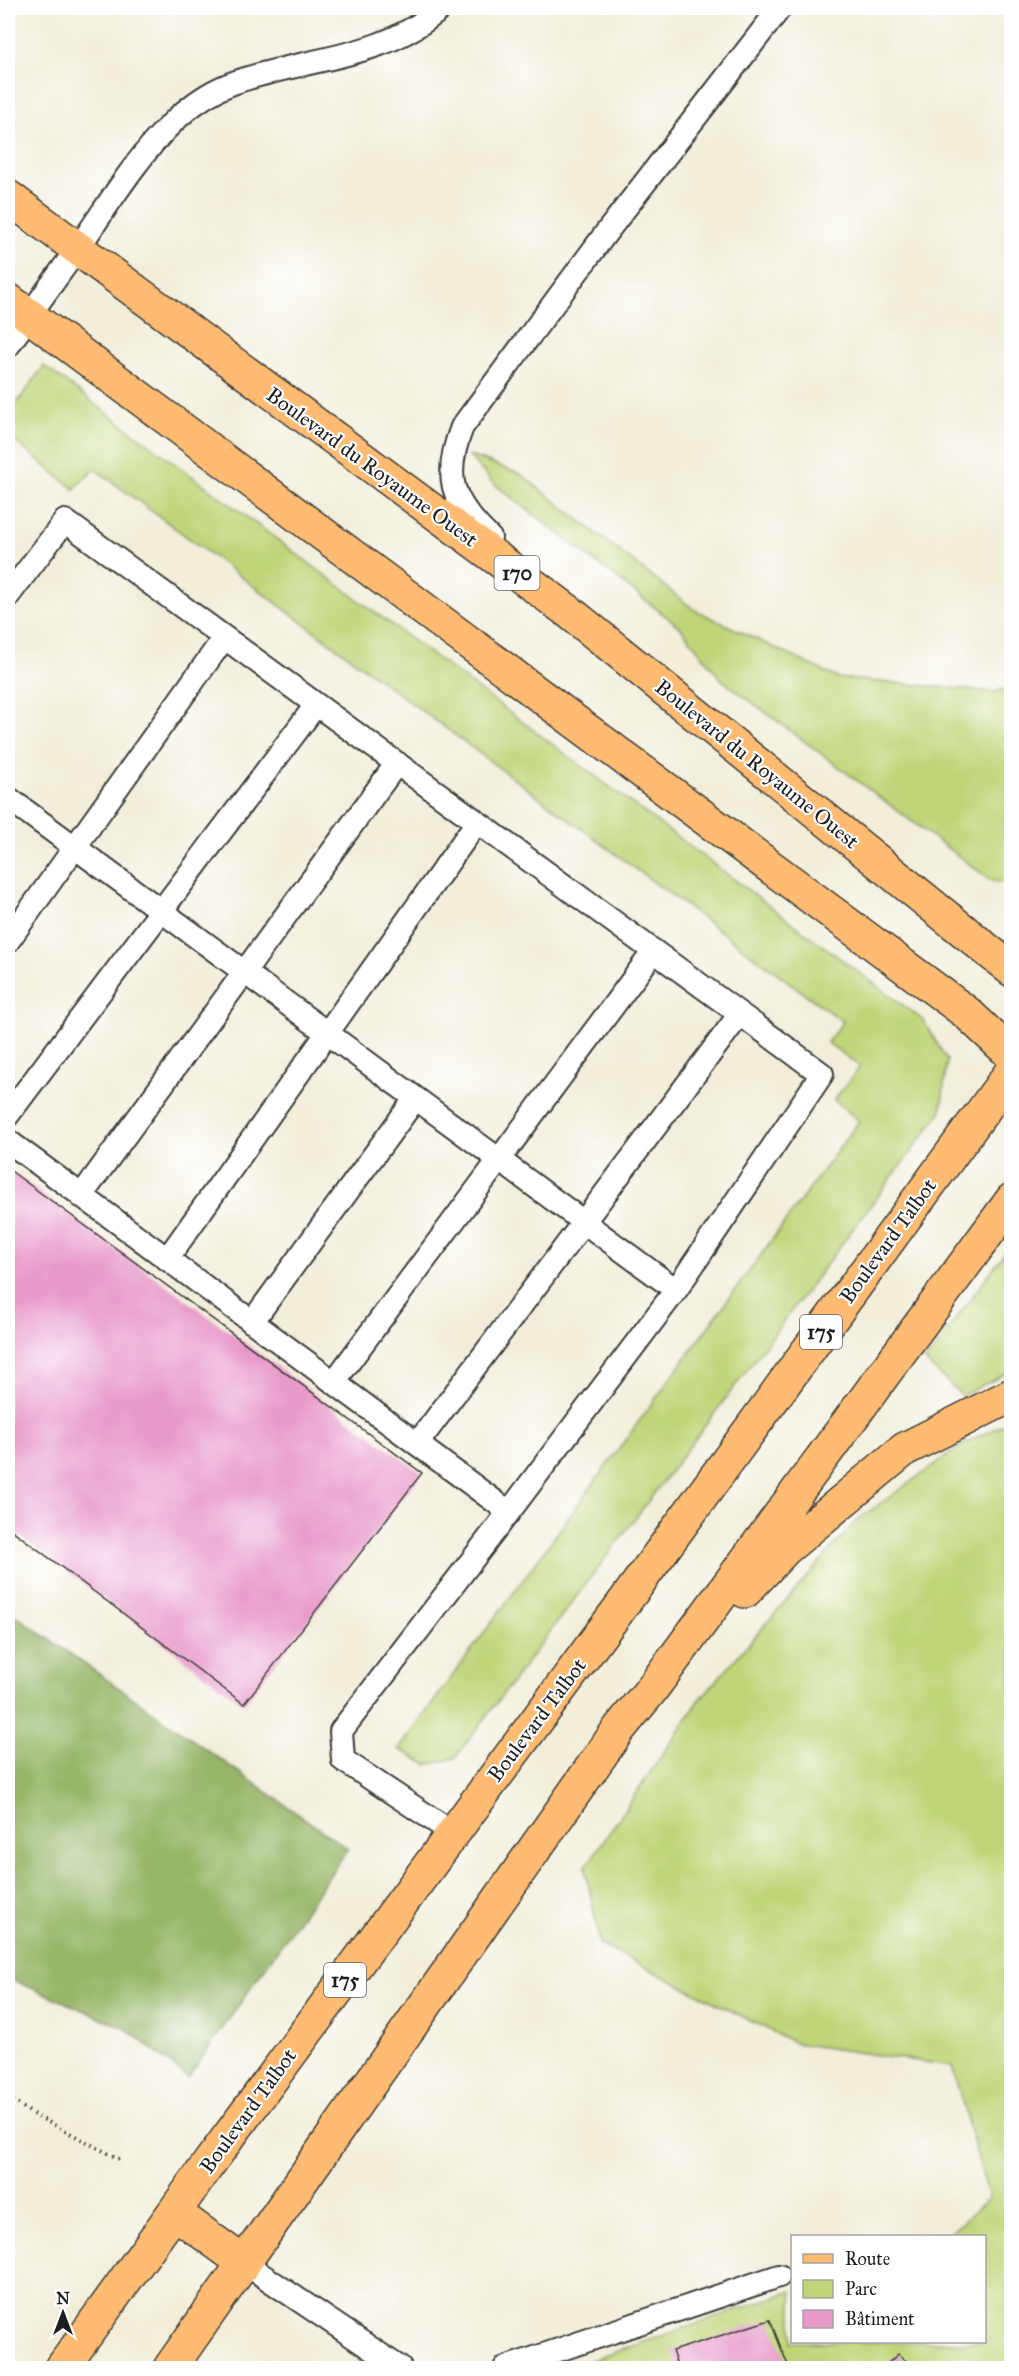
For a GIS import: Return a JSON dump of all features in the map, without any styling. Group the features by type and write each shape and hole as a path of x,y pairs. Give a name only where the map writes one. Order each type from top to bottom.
{"main road":[{"name":"Boulevard du Royaume Ouest","path":"8,197 568,611 1011,970"},
{"path":"18,307 967,1013 1011,1055"},
{"name":"Boulevard Talbot","path":"62,2368 174,2212 638,1584 1011,1071"},
{"path":"170,2368 619,1729 651,1690 1011,1200"},
{"path":"651,1690 785,1549 905,1449 1011,1395"},
{"path":"174,2212 244,2263"}],"lane":[{"path":"8,346 18,307 77,249 148,148 186,109 232,83 375,47 422,24 441,8"},
{"path":"568,611 470,519 459,503 451,477 453,450 462,427 606,233 780,8"},
{"path":"8,596 65,520 822,1074 676,1290 341,1731 343,1760 453,1833"},
{"path":"8,941 224,638"},
{"path":"8,1115 316,705"},
{"path":"81,1196 397,764"},
{"path":"8,798 676,1290"},
{"path":"167,1259 477,822"},
{"path":"334,1382 654,951"},
{"path":"417,1444 740,1014"},
{"path":"252,1322 415,1099"},
{"path":"8,1141 509,1512"},
{"path":"244,2263 400,2368"},
{"path":"505,2368 779,2276"}],"path":[{"path":"8,2097 31,2113 123,2161"}],"green space":[{"path":"44,366 923,1020 947,1060 941,1112 455,1758 427,1765 399,1749 859,1121 834,1100 860,1067 827,1042 843,1022 95,469 74,489 8,436 8,415"},
{"path":"468,455 520,474 695,610 838,678 996,692 1011,686 1011,883 992,881 722,680 680,627 493,483"},
{"path":"1011,1244 1011,1371 962,1396 925,1361"},
{"path":"1011,1421 1011,2368 569,2368 791,2291 791,2343 986,2343 986,2235 948,2235 989,2198 952,2066 795,2043 601,1945 585,1868 701,1698 856,1521 965,1443"},
{"path":"8,1610 348,1849 188,2078 125,2028 8,1978"}],"building":[{"path":"8,1169 422,1473 244,1704 8,1527"},
{"path":"770,2320 789,2368 678,2368 672,2351"},
{"path":"898,2354 914,2368 883,2368"}]}
